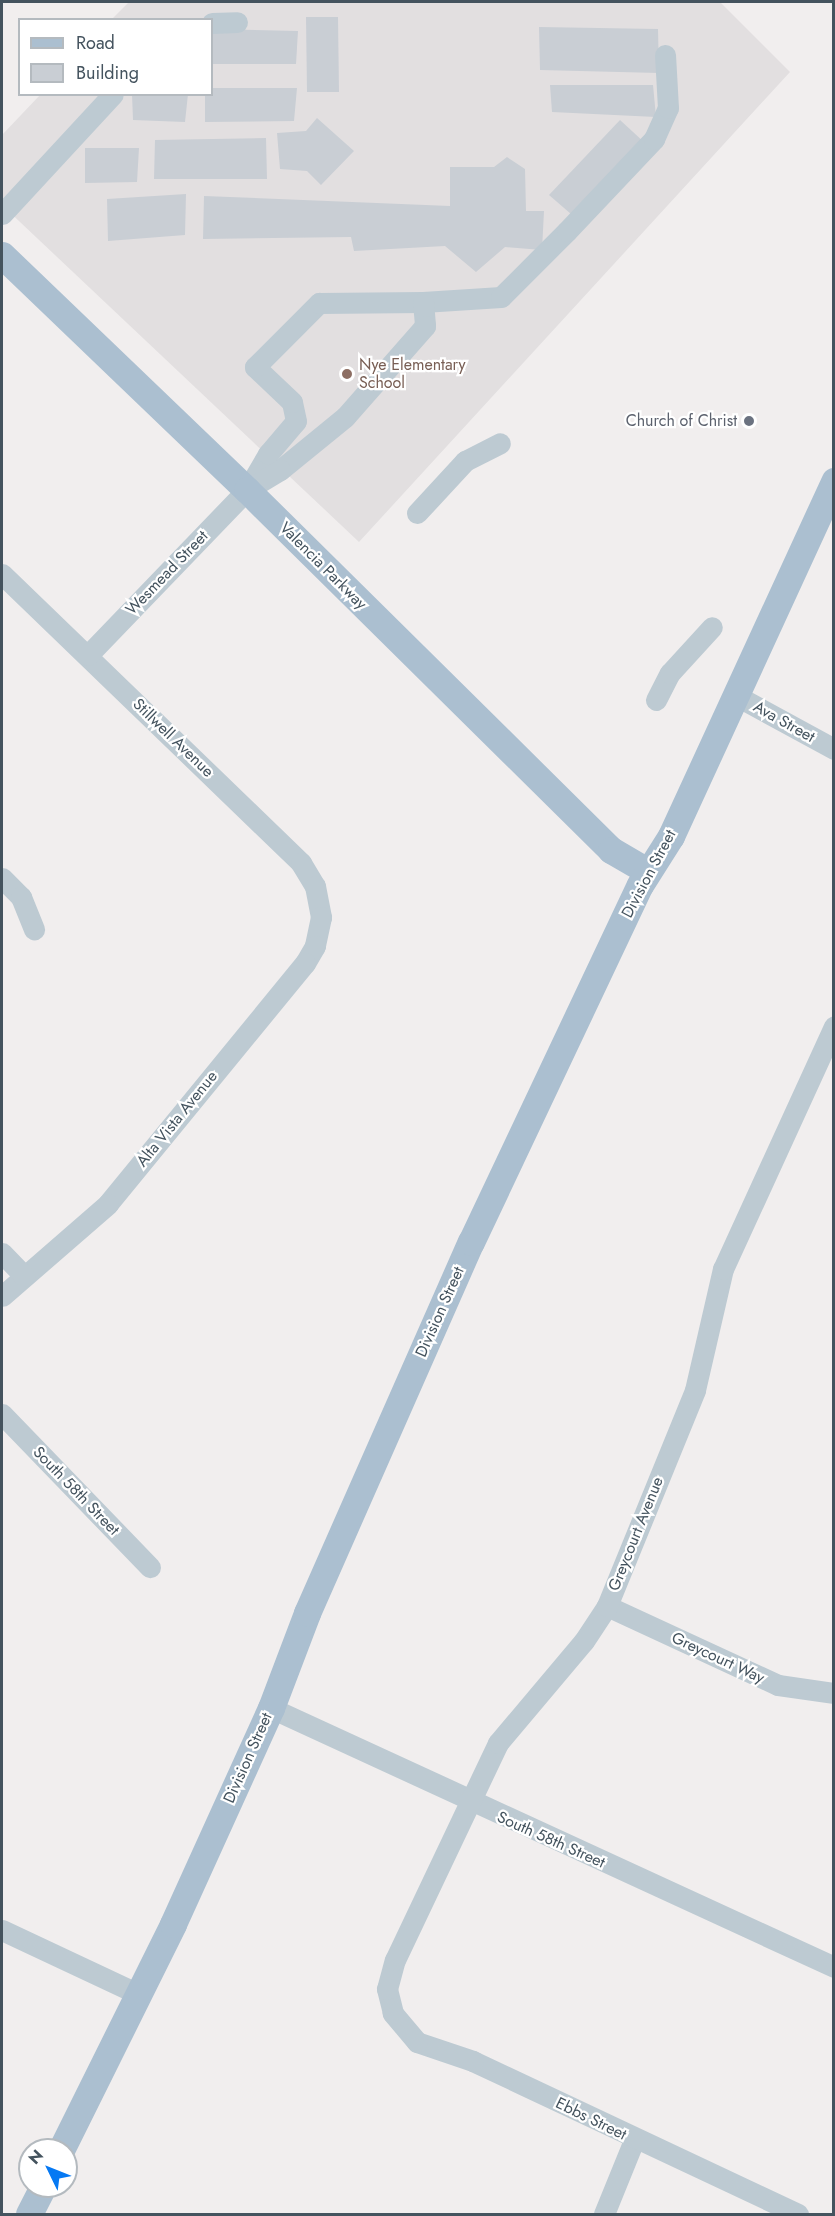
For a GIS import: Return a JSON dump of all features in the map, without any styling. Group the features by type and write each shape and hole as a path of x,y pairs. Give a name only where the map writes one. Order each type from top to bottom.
{"main road":[{"name":"Valencia Parkway","path":"2,255 247,490 611,850 647,871"},
{"name":"Division Street","path":"67,2138 138,1994 270,1708 307,1613 467,1250 647,871 671,836 834,481"},
{"path":"29,2214 37,2198"}],"street":[{"path":"213,23 237,22"},
{"path":"247,490 268,454 296,421 292,402 255,367 319,303 423,302 501,297 654,139 668,108 665,55"},
{"path":"2,214 110,96"},
{"path":"247,490 280,470 345,417 425,326 423,302"},
{"path":"417,513 465,461 500,443"},
{"name":"Wesmead Street","path":"88,655 247,490"},
{"name":"Stillwell Avenue","path":"2,574 301,863 315,886 321,917"},
{"path":"656,700 670,673 712,627"},
{"name":"Ava Street","path":"735,695 834,749"},
{"path":"2,878 21,897 34,929"},
{"name":"Alta Vista Avenue","path":"2,1296 108,1204 305,963 315,946 321,917"},
{"name":"Greycourt Avenue","path":"393,2013 387,1989 395,1960 498,1743 584,1641 607,1606 695,1390 723,1269 834,1026"},
{"path":"2,1253 24,1276"},
{"name":"South 58th Street","path":"2,1414 150,1567"},
{"name":"Greycourt Way","path":"607,1606 778,1685 834,1693"},
{"name":"South 58th Street","path":"270,1708 470,1803 834,1967"},
{"path":"2,1930 138,1994"},
{"name":"Ebbs Street","path":"393,2013 417,2042 472,2061 634,2140 798,2214"},
{"path":"604,2214 634,2140"}],"shaded area":[{"name":"Nye Elementary School","path":"129,2 720,2 790,72 359,542 2,205 2,135 39,96 213,96 213,18 113,18"}],"building":[{"path":"306,17 338,17 339,92 307,92"},
{"path":"539,27 658,29 659,73 540,70"},
{"path":"213,29 298,31 296,64 213,64"},
{"path":"550,85 653,85 656,117 552,112"},
{"path":"213,88 297,88 294,121 205,122 205,96 213,96"},
{"path":"132,96 188,96 185,122 133,120"},
{"path":"317,118 354,151 321,185 307,171 280,169 277,133 306,131"},
{"path":"620,120 645,143 571,214 549,195"},
{"path":"266,138 267,179 154,179 155,140"},
{"path":"85,148 139,148 137,182 85,183"},
{"path":"507,157 525,169 526,211 544,211 542,250 505,247 476,272 445,246 354,251 351,237 203,239 204,196 450,206 450,167 494,167"},
{"path":"186,194 185,235 108,241 107,199"}],"place":[{"name":"Nye Elementary School","path":"347,374"},
{"name":"Church of Christ","path":"749,421"}]}
